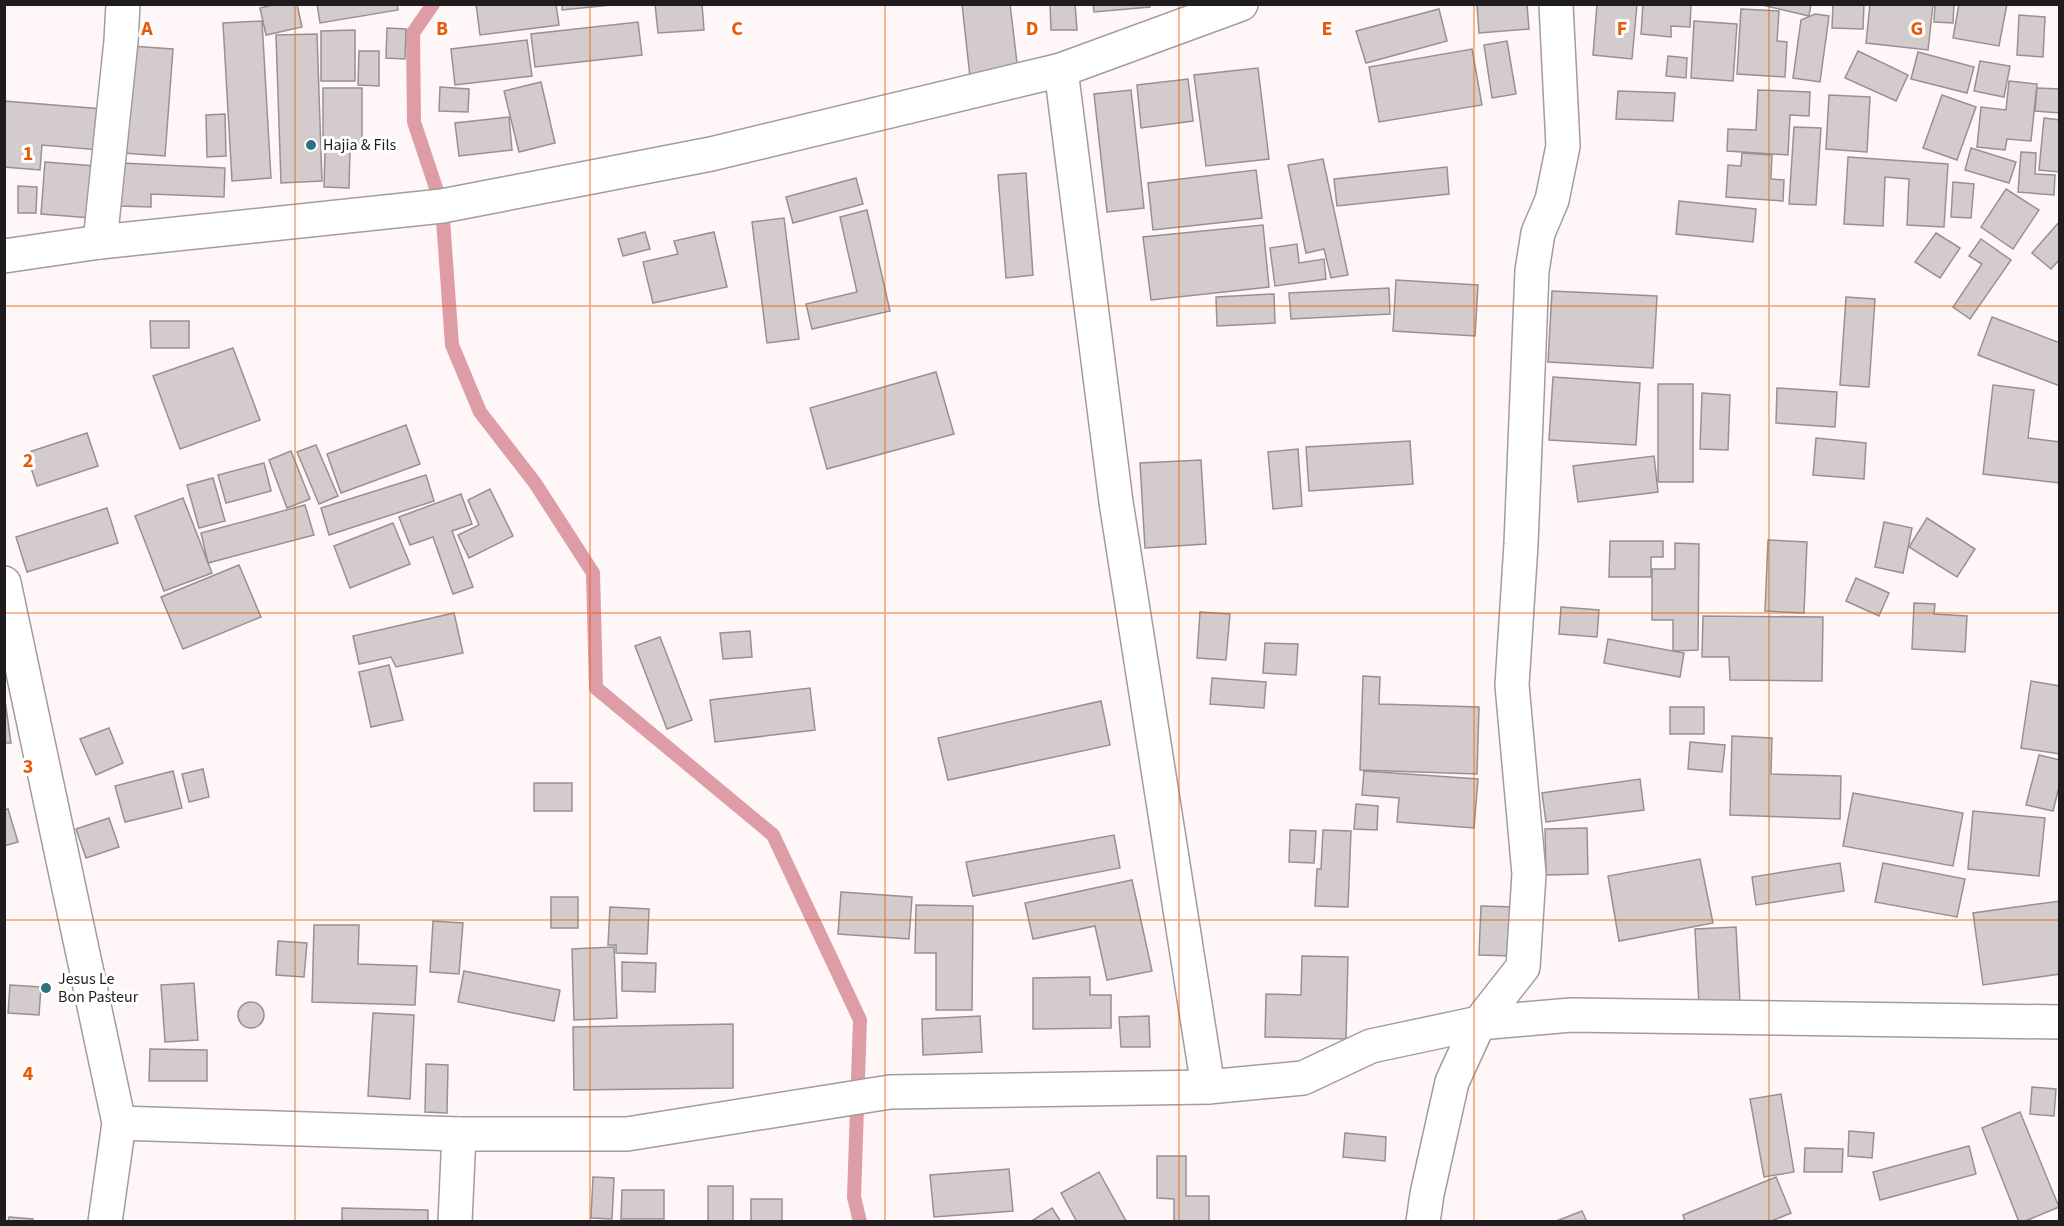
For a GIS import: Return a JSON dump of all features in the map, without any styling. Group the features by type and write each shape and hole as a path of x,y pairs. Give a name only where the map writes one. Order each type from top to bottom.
{"street":[{"path":"99,242 123,4"},
{"path":"4,256 99,242 442,206 711,154 1061,70 1241,4"},
{"path":"1423,1221 1452,1082 1479,1023 1523,967 1529,874 1512,685 1521,544 1532,271 1538,233 1552,200 1563,146 1556,4"},
{"path":"1061,70 1116,502 1208,1087"},
{"path":"4,584 119,1123 105,1221"},
{"path":"119,1123 459,1134 627,1134 890,1092 1208,1087 1303,1078 1371,1046 1479,1023 1571,1015 2060,1022"},
{"path":"455,1221 459,1134"}],"building":[{"path":"276,4 297,4 302,27 266,35 260,8"},
{"path":"317,4 397,4 398,10 320,23"},
{"path":"476,4 556,4 559,25 480,35"},
{"path":"562,4 622,4 562,10"},
{"path":"655,4 702,4 704,30 658,33"},
{"path":"962,4 1010,4 1018,71 970,77"},
{"path":"1050,4 1075,4 1077,30 1051,30"},
{"path":"1093,4 1150,4 1150,7 1094,12"},
{"path":"1477,4 1527,4 1529,29 1479,33"},
{"path":"1597,4 1637,4 1632,59 1593,55"},
{"path":"1643,4 1691,4 1690,27 1671,26 1671,37 1641,34"},
{"path":"1758,4 1811,4 1809,16"},
{"path":"1833,4 1864,4 1863,29 1832,28"},
{"path":"1870,4 1933,4 1928,50 1866,43"},
{"path":"1935,4 1954,4 1953,23 1934,22"},
{"path":"1959,4 2007,4 1999,46 1953,38"},
{"path":"1439,9 1447,41 1366,63 1356,31"},
{"path":"1741,9 1779,11 1777,41 1787,42 1785,77 1737,74"},
{"path":"1815,14 1829,16 1820,82 1793,78 1801,20"},
{"path":"2019,15 2045,17 2043,57 2017,55"},
{"path":"262,21 271,178 232,181 223,23"},
{"path":"1694,21 1737,24 1733,81 1691,78"},
{"path":"638,22 642,55 535,67 531,34"},
{"path":"387,28 406,29 405,59 386,58"},
{"path":"355,30 355,81 321,81 321,31"},
{"path":"317,34 322,181 281,183 276,35"},
{"path":"527,40 532,76 455,85 451,49"},
{"path":"1507,41 1516,94 1492,98 1484,45"},
{"path":"130,46 173,49 165,156 123,153"},
{"path":"1472,49 1482,105 1379,122 1369,67"},
{"path":"359,51 379,51 379,86 358,85"},
{"path":"1858,51 1908,75 1896,101 1845,78"},
{"path":"1918,52 1974,67 1967,93 1911,79"},
{"path":"1668,56 1687,58 1686,78 1666,76"},
{"path":"1980,61 2010,66 2004,97 1974,91"},
{"path":"1258,68 1269,159 1206,166 1194,75"},
{"path":"1188,79 1193,121 1141,128 1137,85"},
{"path":"2009,81 2037,84 2031,141 2007,139 2005,150 1977,147 1981,107 2006,110"},
{"path":"541,82 555,143 519,152 504,91"},
{"path":"440,87 469,89 468,112 439,111"},
{"path":"323,88 362,88 362,143 323,143"},
{"path":"2037,88 2060,89 2060,113 2035,111"},
{"path":"1131,90 1144,208 1107,212 1094,94"},
{"path":"1758,90 1810,92 1809,116 1790,115 1788,155 1727,151 1728,129 1756,130"},
{"path":"1618,91 1675,93 1673,121 1616,119"},
{"path":"1829,95 1870,97 1867,152 1826,149"},
{"path":"1942,95 1976,107 1957,160 1923,148"},
{"path":"4,101 103,109 100,150 42,145 40,170 4,167"},
{"path":"225,114 226,156 207,157 206,115"},
{"path":"509,117 512,150 459,156 455,123"},
{"path":"2044,118 2060,120 2060,172 2039,170"},
{"path":"1794,127 1821,128 1816,205 1789,204"},
{"path":"1971,148 2016,162 2009,183 1965,170"},
{"path":"325,150 350,151 349,188 324,187"},
{"path":"2021,152 2036,153 2035,174 2055,175 2054,195 2018,192"},
{"path":"1742,153 1772,155 1771,179 1784,180 1783,201 1726,197 1728,165 1741,166"},
{"path":"1848,157 1948,164 1944,227 1907,225 1909,179 1885,177 1883,226 1844,224"},
{"path":"1323,159 1348,275 1331,278 1324,249 1306,253 1288,165"},
{"path":"45,162 96,166 92,218 41,214"},
{"path":"121,163 225,168 224,197 151,194 151,207 118,206"},
{"path":"1447,167 1449,194 1337,206 1334,179"},
{"path":"1256,170 1262,218 1153,230 1148,183"},
{"path":"1026,173 1033,275 1006,278 998,175"},
{"path":"856,178 863,204 793,223 786,197"},
{"path":"1953,182 1974,184 1971,218 1951,217"},
{"path":"18,186 37,187 36,213 18,213"},
{"path":"2006,189 2039,210 2013,249 1981,227"},
{"path":"1679,201 1756,209 1753,242 1676,234"},
{"path":"867,210 890,311 812,329 806,304 857,292 840,217"},
{"path":"784,218 799,339 767,343 752,222"},
{"path":"2060,221 2060,259 2051,269 2032,253"},
{"path":"1263,225 1269,287 1151,300 1143,237"},
{"path":"645,232 650,249 623,256 618,239"},
{"path":"714,232 727,287 653,303 643,262 678,254 674,241"},
{"path":"1936,233 1960,248 1940,278 1915,262"},
{"path":"1981,239 2011,260 1970,319 1953,307 1982,264 1969,256"},
{"path":"1297,244 1299,263 1324,259 1326,279 1275,286 1270,248"},
{"path":"1396,280 1478,285 1475,336 1393,331"},
{"path":"1389,288 1390,314 1291,319 1289,293"},
{"path":"1552,291 1657,296 1653,368 1548,362"},
{"path":"1274,294 1275,323 1217,326 1216,297"},
{"path":"1846,297 1875,299 1869,387 1840,385"},
{"path":"1992,317 2060,343 2060,386 1978,355"},
{"path":"150,321 189,321 189,348 151,348"},
{"path":"233,348 260,420 180,449 153,376"},
{"path":"936,372 954,434 827,469 810,408"},
{"path":"1553,377 1640,383 1636,445 1549,440"},
{"path":"1658,384 1693,384 1693,482 1658,482"},
{"path":"1993,385 2034,390 2028,438 2060,442 2059,483 1983,474"},
{"path":"1777,388 1837,392 1835,427 1776,423"},
{"path":"1702,393 1730,395 1728,450 1700,449"},
{"path":"406,425 420,464 341,493 327,454"},
{"path":"87,433 98,466 37,486 26,453"},
{"path":"1816,438 1866,443 1864,479 1813,475"},
{"path":"1410,441 1413,484 1309,491 1306,447"},
{"path":"316,445 338,496 319,504 297,452"},
{"path":"1298,449 1302,506 1273,509 1268,452"},
{"path":"291,451 310,499 287,508 269,460"},
{"path":"1654,456 1658,492 1578,502 1573,466"},
{"path":"1201,460 1206,544 1145,548 1140,463"},
{"path":"264,463 271,491 226,503 218,475"},
{"path":"426,475 434,501 329,535 321,508"},
{"path":"213,478 225,521 199,528 187,485"},
{"path":"490,489 513,536 469,558 458,535 479,525 468,500"},
{"path":"461,494 472,524 452,531 473,587 453,594 433,537 410,545 399,517"},
{"path":"183,498 212,573 164,591 135,516"},
{"path":"305,505 314,535 208,563 201,533"},
{"path":"107,508 118,543 27,572 16,537"},
{"path":"1927,518 1975,549 1957,577 1909,547"},
{"path":"1884,522 1912,528 1903,573 1875,567"},
{"path":"393,523 410,564 350,588 334,546"},
{"path":"1768,540 1807,542 1804,613 1765,611"},
{"path":"1610,541 1663,541 1663,557 1651,557 1651,577 1609,577"},
{"path":"1675,543 1699,544 1698,650 1673,651 1673,620 1652,620 1652,569 1675,569"},
{"path":"239,565 261,617 183,649 161,597"},
{"path":"1856,578 1889,593 1879,616 1846,601"},
{"path":"1914,603 1935,604 1934,614 1967,616 1965,652 1912,649"},
{"path":"1561,607 1599,610 1597,637 1559,634"},
{"path":"1200,612 1230,614 1226,660 1197,658"},
{"path":"454,613 463,653 396,667 391,657 359,664 353,636"},
{"path":"1703,616 1823,617 1822,681 1730,680 1729,657 1702,657"},
{"path":"750,631 752,657 723,659 720,633"},
{"path":"660,637 692,720 667,729 635,646"},
{"path":"1608,639 1684,653 1680,677 1604,663"},
{"path":"1265,643 1298,644 1296,675 1263,673"},
{"path":"389,665 403,720 371,727 359,672"},
{"path":"1363,676 1380,677 1379,704 1479,707 1477,774 1360,770"},
{"path":"1212,678 1266,682 1264,708 1210,704"},
{"path":"2031,681 2060,686 2060,754 2021,748"},
{"path":"810,688 815,730 715,742 710,700"},
{"path":"4,693 11,743 4,743"},
{"path":"1101,701 1110,745 948,780 938,738"},
{"path":"1670,707 1704,707 1704,734 1670,734"},
{"path":"109,728 123,763 96,775 80,739"},
{"path":"1732,736 1772,738 1771,774 1841,776 1840,819 1730,815"},
{"path":"1690,742 1725,745 1722,772 1688,769"},
{"path":"2039,755 2060,760 2060,783 2053,811 2026,805"},
{"path":"203,769 209,797 189,802 182,774"},
{"path":"173,771 182,808 125,822 115,786"},
{"path":"1364,771 1478,779 1474,828 1397,822 1399,798 1362,795"},
{"path":"1640,779 1644,810 1546,822 1542,793"},
{"path":"534,783 572,783 572,811 534,811"},
{"path":"1853,793 1963,813 1953,866 1843,846"},
{"path":"1356,804 1378,806 1377,830 1354,829"},
{"path":"8,809 18,842 4,846 4,810"},
{"path":"1973,811 2045,818 2039,876 1968,869"},
{"path":"109,818 119,847 86,858 76,829"},
{"path":"1587,828 1588,874 1546,875 1545,829"},
{"path":"1290,830 1316,831 1314,863 1289,862"},
{"path":"1323,830 1351,831 1348,907 1315,906 1317,869 1321,869"},
{"path":"1114,835 1120,868 973,896 966,862"},
{"path":"1700,859 1713,923 1619,941 1608,876"},
{"path":"1840,863 1844,891 1756,905 1752,877"},
{"path":"1883,863 1965,879 1957,917 1875,902"},
{"path":"1132,880 1152,971 1107,980 1095,926 1033,939 1025,903"},
{"path":"841,892 912,897 909,939 838,934"},
{"path":"551,897 578,897 578,928 551,928"},
{"path":"2060,901 2060,974 1983,985 1973,913"},
{"path":"916,905 973,906 972,1010 936,1010 936,953 915,953"},
{"path":"1481,906 1515,907 1513,956 1479,955"},
{"path":"610,907 649,909 647,954 616,953 616,945 608,945"},
{"path":"433,921 463,923 459,974 430,972"},
{"path":"314,925 359,925 358,964 417,966 415,1005 312,1002"},
{"path":"1736,927 1740,1002 1699,1005 1695,929"},
{"path":"278,941 307,943 304,977 276,975"},
{"path":"614,947 617,1018 574,1020 572,949"},
{"path":"1302,956 1348,957 1346,1039 1265,1037 1266,994 1301,995"},
{"path":"622,962 656,963 655,992 622,991"},
{"path":"464,971 560,990 554,1021 458,1002"},
{"path":"1090,977 1090,995 1111,995 1111,1028 1033,1029 1033,978"},
{"path":"194,983 198,1040 165,1042 161,985"},
{"path":"10,985 41,987 39,1015 8,1013"},
{"path":"251,1002 260,1006 264,1015 260,1024 251,1028 242,1024 238,1015 242,1006"},
{"path":"373,1013 414,1015 410,1099 368,1096"},
{"path":"980,1016 982,1052 923,1055 922,1019"},
{"path":"1149,1016 1150,1047 1121,1047 1119,1017"},
{"path":"733,1024 733,1088 574,1090 573,1027"},
{"path":"150,1049 207,1050 207,1081 149,1081"},
{"path":"426,1064 448,1065 447,1113 425,1112"},
{"path":"2032,1087 2056,1089 2054,1116 2030,1114"},
{"path":"1781,1094 1794,1172 1764,1177 1750,1099"},
{"path":"2020,1112 2059,1207 2023,1222 2019,1222 1982,1128"},
{"path":"1849,1131 1874,1133 1872,1158 1848,1156"},
{"path":"1345,1133 1386,1137 1385,1161 1343,1157"},
{"path":"1969,1146 1976,1174 1880,1200 1873,1172"},
{"path":"1805,1148 1843,1149 1842,1172 1804,1172"},
{"path":"1157,1156 1186,1156 1186,1196 1209,1196 1209,1222 1174,1222 1174,1199 1157,1198"},
{"path":"1009,1169 1013,1211 934,1217 930,1175"},
{"path":"1099,1172 1126,1222 1077,1222 1061,1193"},
{"path":"593,1177 614,1178 612,1219 591,1218"},
{"path":"1776,1177 1791,1213 1769,1222 1685,1222 1683,1215"},
{"path":"708,1186 733,1186 733,1222 708,1222"},
{"path":"622,1190 664,1190 664,1219 621,1219"},
{"path":"751,1199 782,1199 782,1222 751,1222"},
{"path":"342,1208 428,1210 428,1222 342,1222"},
{"path":"1052,1208 1061,1222 1030,1222"},
{"path":"1582,1211 1587,1222 1554,1222"},
{"path":"9,1217 33,1219 33,1222 8,1222"}],"waterway":[{"path":"433,4 413,33 414,122 442,206 452,345 480,412 535,483 593,573 596,688 773,835 860,1020 854,1197 860,1222"}],"place":[{"name":"Hajia & Fils","path":"311,145"},
{"name":"Jesus Le Bon Pasteur","path":"46,988"}]}
